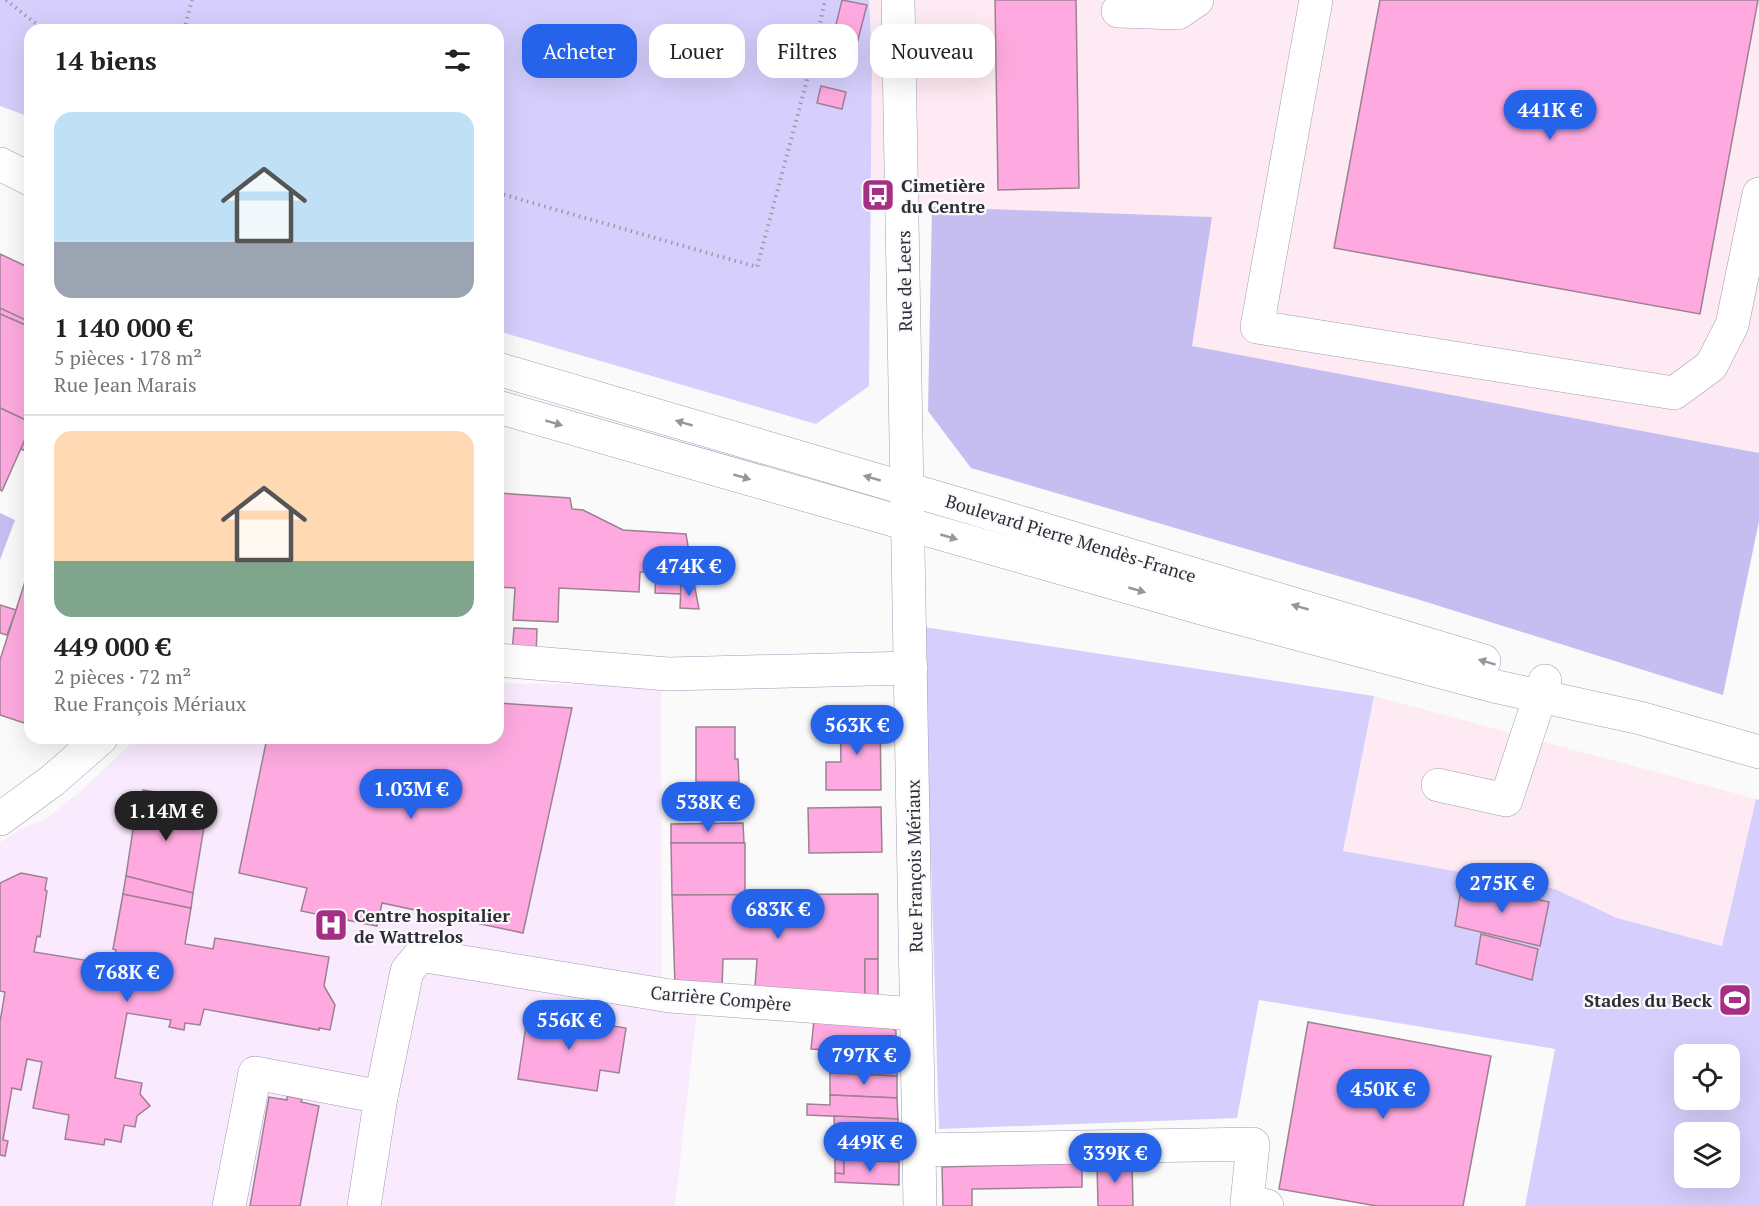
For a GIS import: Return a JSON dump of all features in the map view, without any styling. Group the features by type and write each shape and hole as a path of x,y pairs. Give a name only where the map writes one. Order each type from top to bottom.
{"street":[{"name":"Rue de Leers","path":"898,0 909,525"},
{"path":"1118,11 1178,12 1197,0"},
{"path":"1316,0 1257,327 1674,393 1711,366 1732,325 1759,194"},
{"path":"0,147 24,156"},
{"path":"0,164 24,176"},
{"name":"Boulevard Pierre Mendès-France","path":"504,371 1496,664 1542,689 1759,752"},
{"name":"Boulevard Pierre Mendès-France","path":"504,409 1208,610 1498,687 1542,689"},
{"name":"Rue François Mériaux","path":"909,525 920,1206"},
{"path":"504,661 668,675 911,668"},
{"path":"1437,785 1506,800 1542,689"},
{"path":"2,814 53,780 93,744"},
{"name":"Carrière Compère","path":"381,1097 406,971 420,955 670,996 916,1014"},
{"path":"229,1206 255,1073 381,1097 364,1206"},
{"path":"919,1150 1253,1144 1247,1202 1268,1206"}],"path":[{"path":"6,0 36,24"},
{"path":"186,24 192,0"},
{"path":"504,196 758,267 811,65 825,0"}],"shaded area":[{"path":"0,0 869,0 870,78 872,78 869,386 816,424 504,333 504,24 24,24 24,115 0,106"},
{"path":"869,0 1759,0 1759,453 1191,346 1211,217 932,207 871,187 872,78 995,78 995,24 870,24"},
{"path":"932,207 1212,217 1192,346 1759,453 1759,521 1723,695 1420,600 971,468 928,411"},
{"path":"0,513 15,520 0,560"},
{"path":"924,627 1374,696 1343,851 1555,889 1617,918 1722,946 1756,799 1759,800 1759,1206 1525,1206 1555,1049 1259,1000 1237,1118 939,1129"},
{"name":"Centre hospitalier de Wattrelos","path":"504,683 661,686 662,1006 697,1010 675,1206 0,1206 0,842 21,829 47,818 82,790 131,744 504,744"},
{"path":"1374,696 1756,799 1723,946 1617,918 1555,889 1343,851"}],"building":[{"path":"842,0 867,5 858,40 858,24 836,24"},
{"path":"995,0 1076,0 1079,188 998,190"},
{"path":"1380,0 1758,0 1700,314 1334,248"},
{"path":"821,86 846,92 842,109 817,103"},
{"path":"0,254 24,265 24,324 0,314"},
{"path":"0,308 24,319 24,324 0,314"},
{"path":"0,314 24,324 24,419 0,408"},
{"path":"0,408 24,419 24,442 2,491 0,490"},
{"path":"504,493 570,498 572,509 583,510 623,530 686,534 694,583 681,585 681,594 655,593 656,572 640,572 639,592 559,588 558,622 513,620 515,588 504,587"},
{"path":"694,583 699,609 680,608 681,585"},
{"path":"24,585 24,723 0,715 0,660"},
{"path":"0,605 16,610 7,635 0,633"},
{"path":"514,628 537,629 536,656 512,653"},
{"path":"504,703 572,708 523,933 382,903 377,926 301,911 307,888 239,873 266,744 504,744"},
{"path":"880,715 881,790 826,790 826,762 841,762 840,716"},
{"path":"696,727 735,727 735,759 738,759 739,782 696,782"},
{"path":"143,790 168,794 190,808 190,813 206,815 193,893 126,876 137,803 141,803"},
{"path":"881,807 882,852 809,853 808,808"},
{"path":"743,823 744,843 671,843 671,824"},
{"path":"671,843 745,843 745,895 672,895"},
{"path":"21,873 47,878 40,937 37,936 34,952 114,965 116,950 113,949 123,894 191,908 185,944 213,949 215,938 329,957 324,986 335,1005 330,1030 319,1028 319,1030 204,1009 200,1025 185,1023 184,1030 169,1027 171,1020 127,1013 115,1078 142,1083 140,1094 150,1106 137,1116 135,1127 124,1125 121,1142 105,1139 104,1145 65,1139 69,1115 33,1108 42,1062 27,1059 21,1090 12,1088 3,1140 8,1141 5,1156 0,1155 0,1022 5,992 0,991 0,883"},
{"path":"126,876 193,893 191,908 123,894"},
{"path":"1462,883 1549,902 1540,946 1455,926"},
{"path":"878,894 878,959 865,959 865,997 755,987 757,959 723,959 722,988 675,985 672,895"},
{"path":"1481,934 1538,949 1532,980 1476,964"},
{"path":"865,959 878,959 878,997 865,997"},
{"path":"528,1012 626,1028 619,1073 600,1070 597,1091 518,1079"},
{"path":"814,1020 889,1025 896,1031 896,1054 811,1049"},
{"path":"1308,1022 1491,1056 1463,1206 1377,1206 1279,1189"},
{"path":"830,1050 896,1054 897,1076 830,1073"},
{"path":"830,1073 897,1076 897,1098 830,1095"},
{"path":"830,1095 897,1098 898,1119 807,1115 807,1104 830,1105"},
{"path":"287,1096 319,1106 300,1206 250,1206 269,1097 287,1100"},
{"path":"834,1116 898,1119 898,1141 835,1138"},
{"path":"835,1138 898,1141 899,1162 836,1159"},
{"path":"835,1159 844,1160 844,1174 835,1173"},
{"path":"844,1160 899,1162 899,1185 835,1182 835,1173 844,1174"},
{"path":"1132,1162 1133,1206 1098,1206 1097,1163"},
{"path":"1082,1163 1082,1187 972,1189 972,1206 943,1206 942,1167"}],"place":[{"name":"Cimetière du Centre","path":"878,195"},
{"name":"Centre hospitalier de Wattrelos","path":"331,925"},
{"name":"Stades du Beck","path":"1735,1000"}]}
